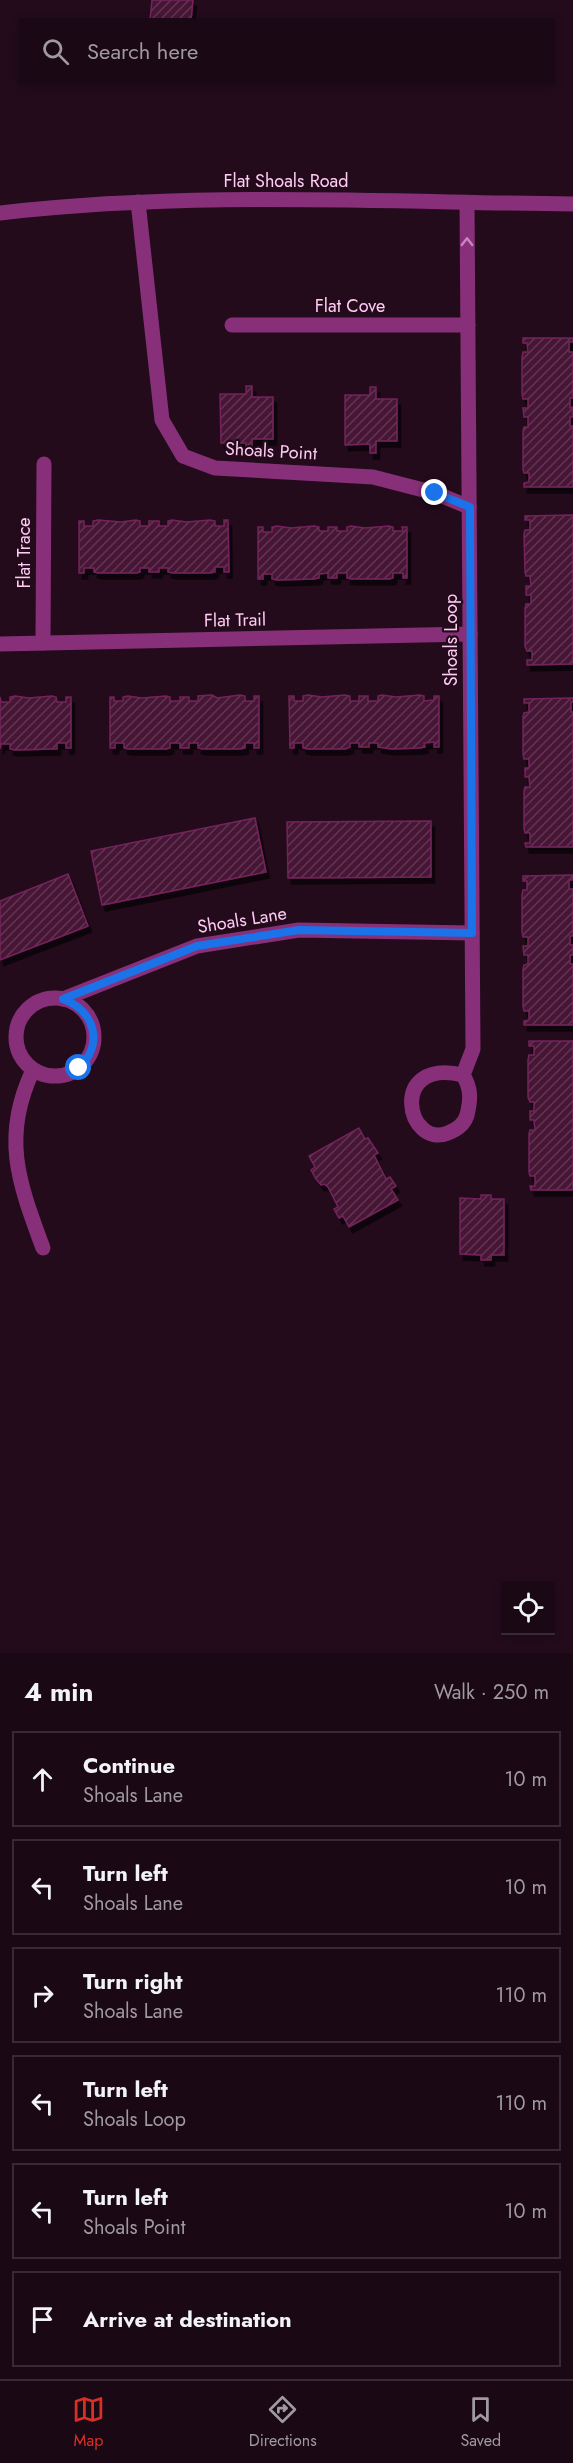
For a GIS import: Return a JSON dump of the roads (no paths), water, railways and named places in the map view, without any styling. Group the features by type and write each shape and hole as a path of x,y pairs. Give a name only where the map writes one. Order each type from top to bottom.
{"street":[{"name":"Flat Shoals Road","path":"0,213 70,205 138,202 277,200 573,204"},
{"name":"Shoals Point","path":"138,202 162,420 183,456 215,468 373,477 435,493 470,507"},
{"name":"Shoals Loop","path":"463,1075 473,1049 467,203"},
{"name":"Flat Cove","path":"232,325 468,325"},
{"name":"Flat Trace","path":"43,643 44,464"},
{"name":"Flat Trail","path":"0,644 471,634"},
{"name":"Shoals Lane","path":"33,1070 23,1060 18,1049 16,1035 19,1022 26,1011 37,1002 63,999 197,946 299,930 472,933"},
{"path":"43,1248 20,1185 15,1121 21,1095 33,1070 44,1075 68,1074 88,1060 93,1049 95,1037 89,1019 76,1004 63,999"},
{"path":"443,1070 463,1075 470,1086 470,1101 466,1119 459,1128 442,1136 425,1131 413,1114 413,1089 420,1080 443,1070"}]}
